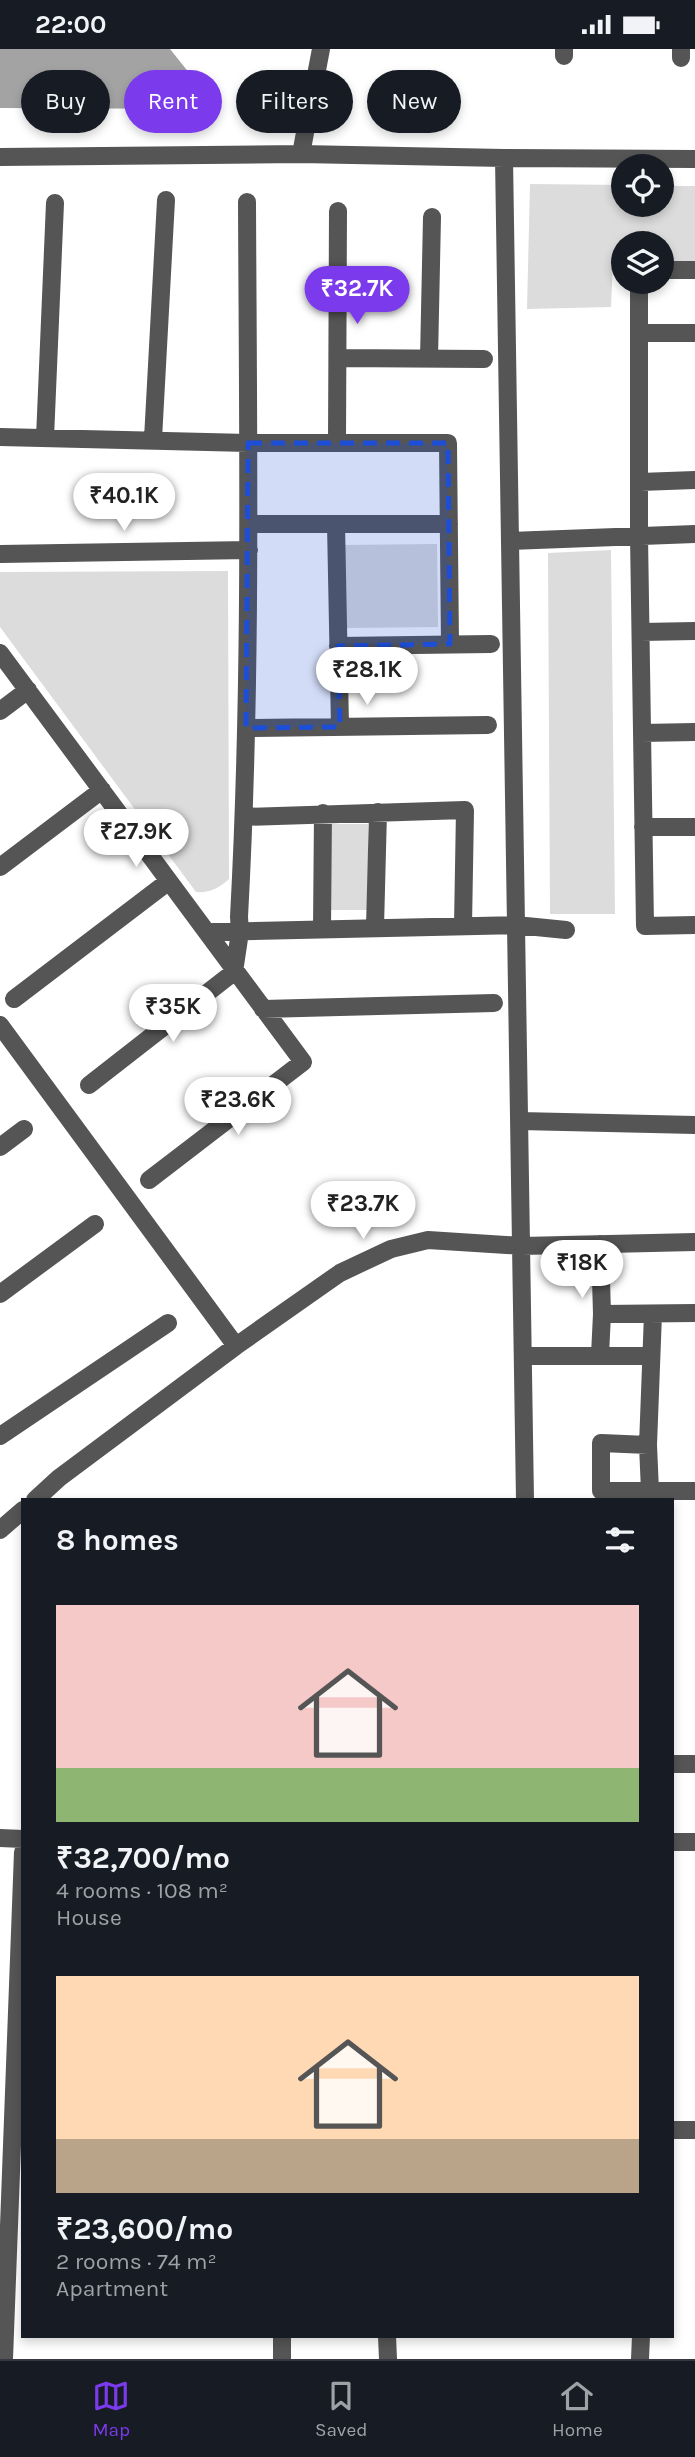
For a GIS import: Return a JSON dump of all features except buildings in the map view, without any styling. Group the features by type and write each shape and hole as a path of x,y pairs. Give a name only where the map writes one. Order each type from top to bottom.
{"street":[{"path":"301,154 321,49"},
{"path":"0,157 301,154 695,159"},
{"path":"504,158 525,1498"},
{"path":"153,439 166,200"},
{"path":"89,1085 234,972 240,932 246,728 249,550 247,202"},
{"path":"45,438 55,203"},
{"path":"337,442 338,211"},
{"path":"429,359 432,217"},
{"path":"674,270 695,270"},
{"path":"639,294 639,536 645,926 695,925"},
{"path":"640,333 695,333"},
{"path":"338,358 484,359"},
{"path":"0,437 248,443 448,443 450,644"},
{"path":"640,482 695,480"},
{"path":"249,524 449,524"},
{"path":"336,524 340,727"},
{"path":"510,541 695,534"},
{"path":"0,554 249,550"},
{"path":"641,632 695,631"},
{"path":"338,646 491,644"},
{"path":"0,653 303,1062 149,1180"},
{"path":"0,711 27,690"},
{"path":"246,728 488,725"},
{"path":"642,733 695,732"},
{"path":"0,867 102,790"},
{"path":"244,817 465,810 463,926"},
{"path":"376,927 378,812"},
{"path":"322,928 323,813"},
{"path":"643,827 695,827"},
{"path":"14,999 169,881"},
{"path":"208,932 516,925 566,930"},
{"path":"263,1009 494,1003"},
{"path":"0,1025 236,1346"},
{"path":"520,1121 695,1125"},
{"path":"0,1147 24,1129"},
{"path":"0,1294 95,1224"},
{"path":"37,1498 59,1478 236,1346 340,1273 391,1249 428,1240 522,1246 695,1242"},
{"path":"600,1244 600,1355"},
{"path":"602,1314 695,1313"},
{"path":"650,1491 648,1445 653,1314"},
{"path":"0,1436 168,1323"},
{"path":"523,1356 651,1356"},
{"path":"648,1445 601,1443 601,1491 695,1492"},
{"path":"0,1531 21,1512"},
{"path":"674,1764 695,1765"},
{"path":"0,1838 21,1839"},
{"path":"674,1842 695,1842"},
{"path":"4,2359 21,1904"},
{"path":"674,2130 695,2130"},
{"path":"282,2338 282,2359"},
{"path":"387,2338 388,2359"},
{"path":"640,2359 642,2338"}],"highlighted area":[{"path":"248,443 448,443 450,644 338,646 340,727 246,728"}],"shaded area":[{"path":"0,49 170,49 187,70 124,70 124,109 110,109 110,70 21,70 21,108 0,108"},
{"path":"530,184 611,185 611,217 674,217 674,186 695,186 695,261 674,261 674,231 611,231 611,307 527,309"},
{"path":"437,544 438,627 344,628 344,545"},
{"path":"611,550 615,914 550,914 548,553"},
{"path":"228,571 229,879 214,889 196,892 0,627 0,572"},
{"path":"331,824 368,824 369,910 331,910"}]}
